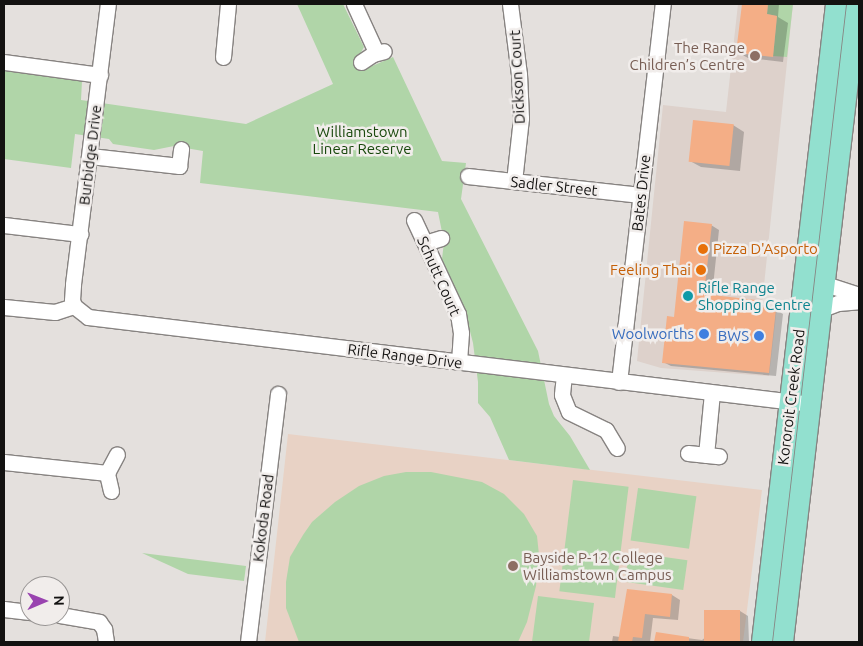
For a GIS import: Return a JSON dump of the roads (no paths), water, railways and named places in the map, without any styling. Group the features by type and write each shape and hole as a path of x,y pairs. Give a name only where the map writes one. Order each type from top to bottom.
{"main road":[{"name":"Kororoit Creek Road","path":"762,642 836,4"},
{"name":"Kororoit Creek Road","path":"783,642 857,4"},
{"path":"802,296 825,279"}],"street":[{"name":"Burbidge Drive","path":"74,306 72,300 73,284 108,4"},
{"path":"223,57 228,4"},
{"path":"354,4 380,52 361,62"},
{"name":"Dickson Court","path":"510,4 519,74 521,118 514,181"},
{"name":"Bates Drive","path":"619,382 663,4"},
{"path":"4,62 100,75"},
{"path":"90,156 179,166 181,148"},
{"name":"Sadler Street","path":"468,176 640,195"},
{"name":"Schutt Court","path":"414,220 458,314 461,333 459,362"},
{"path":"4,225 80,234"},
{"path":"425,243 441,238"},
{"path":"825,279 859,295"},
{"path":"822,309 838,303 859,301"},
{"path":"4,307 55,312 74,306"},
{"name":"Rifle Range Drive","path":"74,306 88,318 712,394 810,404"},
{"path":"564,375 562,395 569,412 574,416 602,427 616,437"},
{"name":"Kokoda Road","path":"248,642 278,394"},
{"path":"688,453 712,455 712,394"},
{"path":"111,490 107,473 117,454"},
{"path":"4,462 107,473"},
{"path":"4,609 20,611"},
{"path":"70,617 99,622 104,629 106,642"}],"place":[{"name":"The Range Children’s Centre","path":"755,56"},
{"name":"Pizza D'Asporto","path":"703,249"},
{"name":"Feeling Thai","path":"701,270"},
{"name":"Rifle Range Shopping Centre","path":"688,296"},
{"name":"Woolworths","path":"704,334"},
{"name":"BWS","path":"759,336"},
{"name":"Bayside P-12 College Williamstown Campus","path":"513,566"}],"park label":[{"name":"Williamstown Linear Reserve","path":"362,140"}]}
